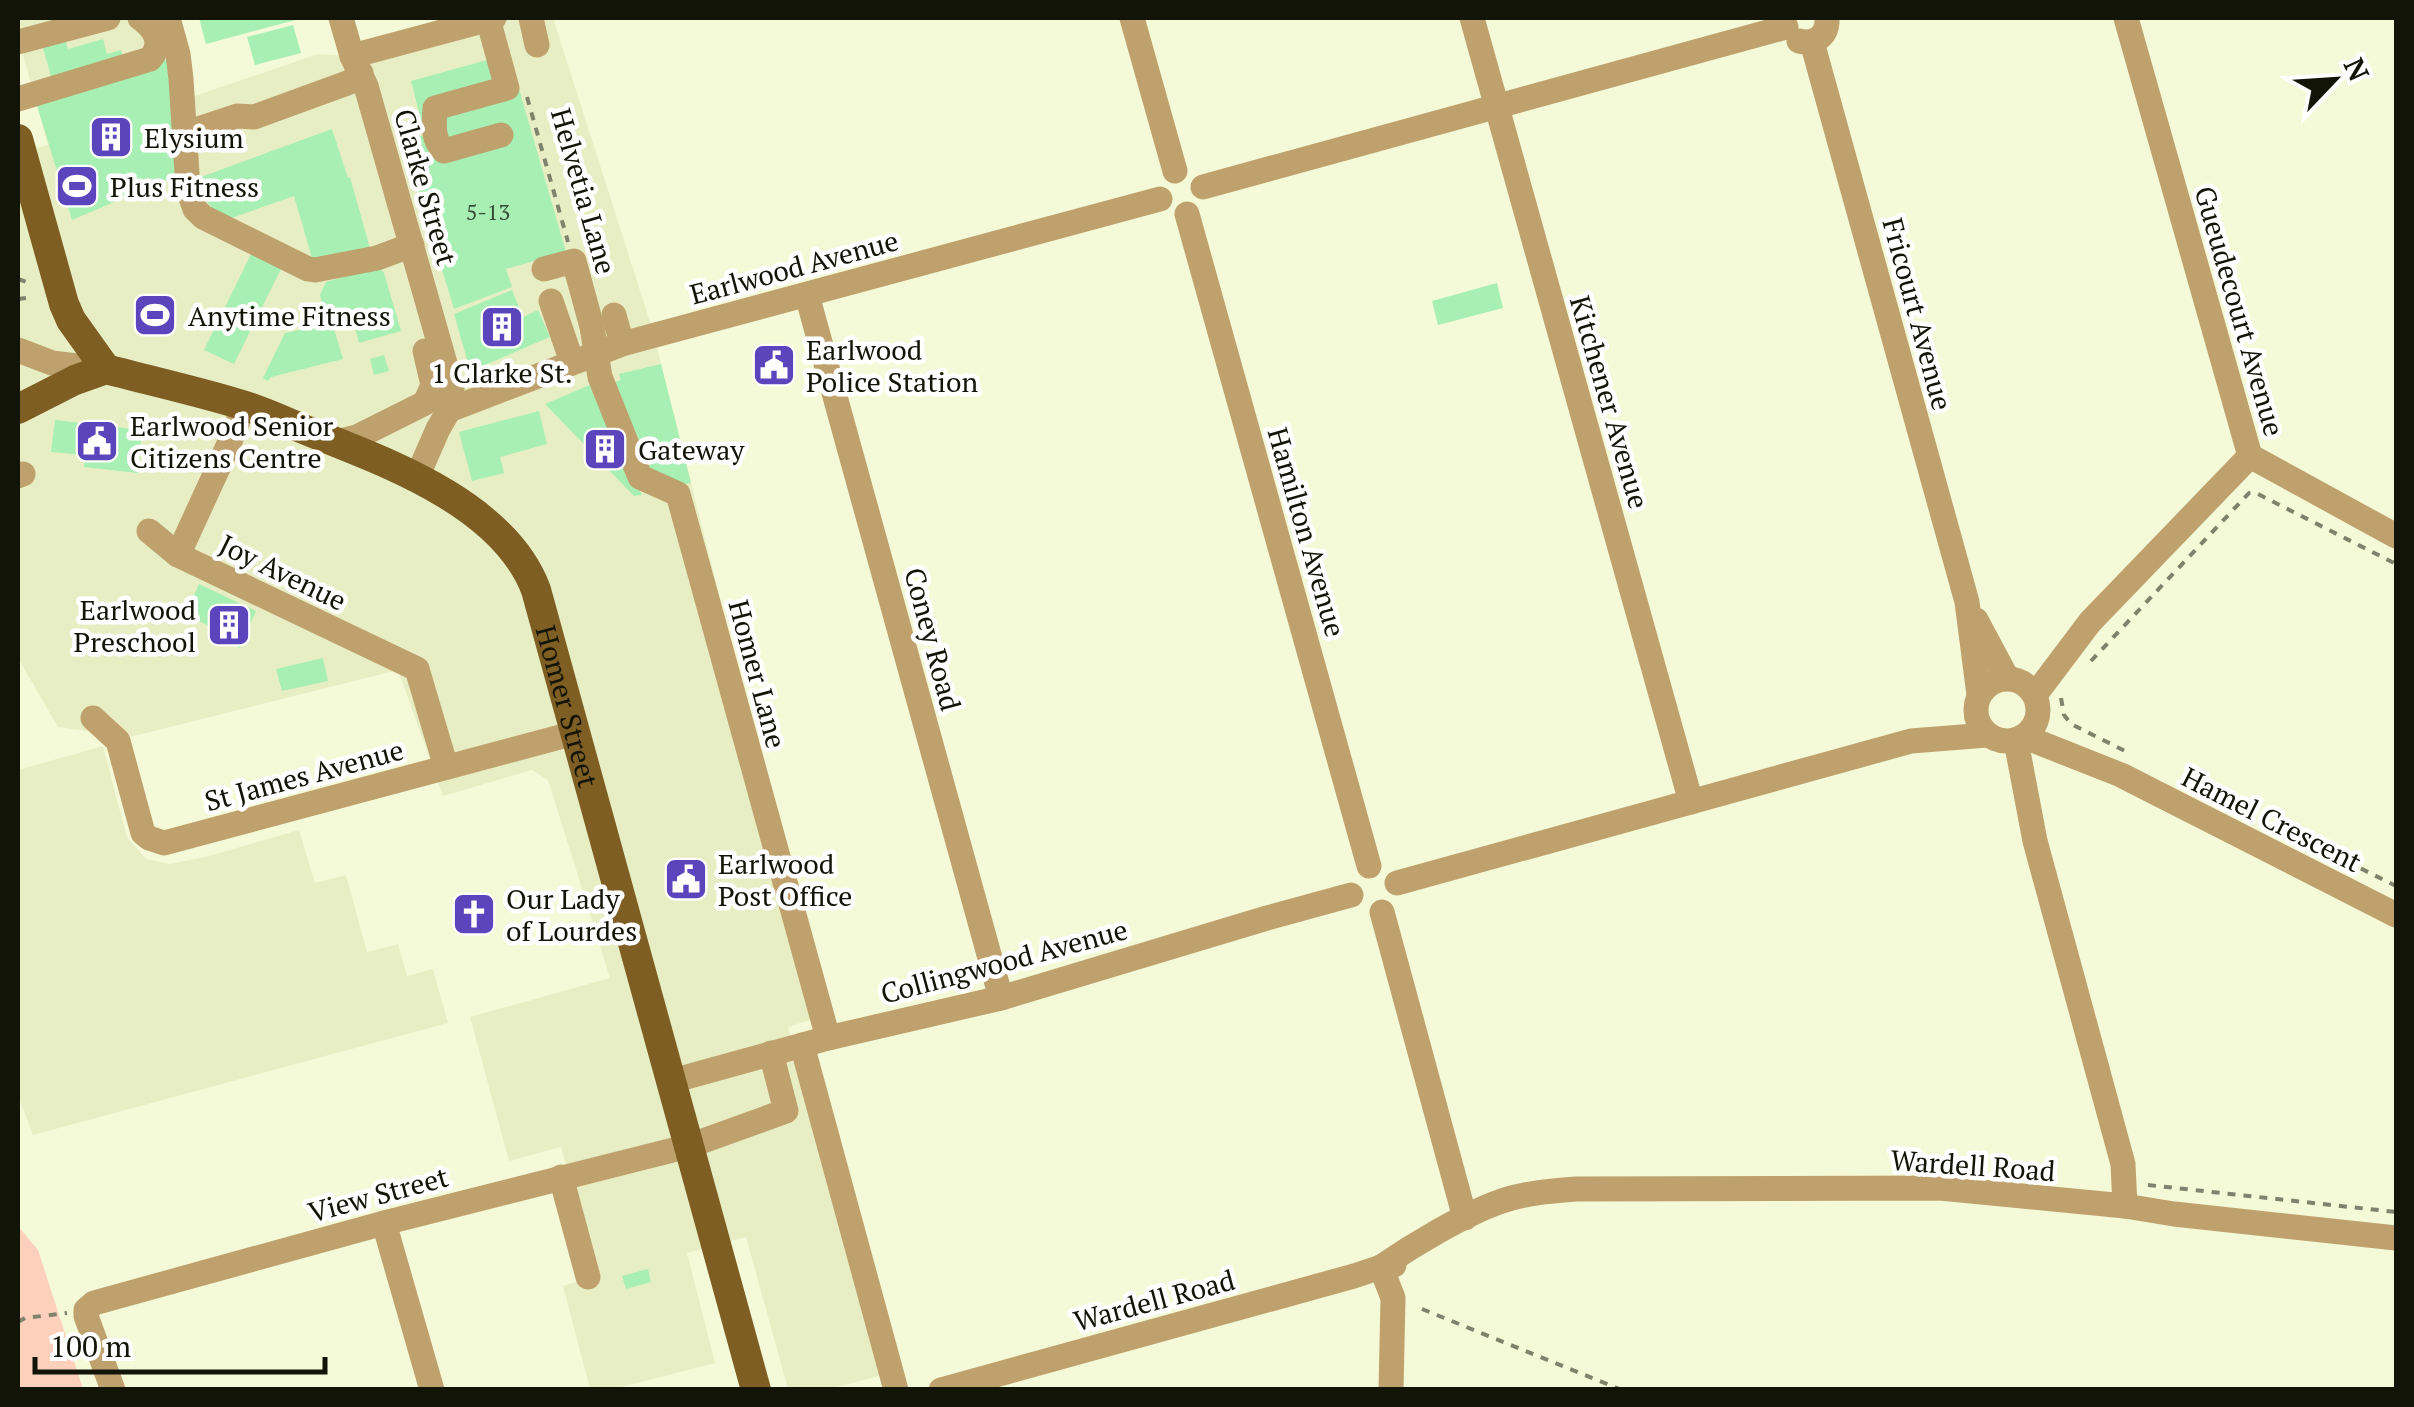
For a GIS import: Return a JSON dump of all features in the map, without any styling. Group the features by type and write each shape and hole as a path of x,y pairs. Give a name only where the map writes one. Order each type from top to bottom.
{"main road":[{"path":"18,139 64,304 78,332 106,370 75,380 18,409"},
{"name":"Homer Street","path":"106,370 244,406 417,478 492,528 527,568 756,1390"}],"street":[{"path":"18,42 108,18"},
{"path":"18,99 150,60 156,53 156,34 140,18"},
{"path":"168,18 178,54 190,199 195,209 210,222 308,269 377,258 405,248"},
{"name":"Clarke Street","path":"341,18 354,70 391,164 405,248 430,336 452,388 449,410"},
{"path":"186,130 236,116 254,116 354,70 491,18 506,88 435,108 434,126 436,144 444,151 501,135"},
{"path":"531,18 537,45"},
{"path":"1132,18 1175,171"},
{"name":"Kitchener Avenue","path":"1472,18 1691,802"},
{"path":"1203,187 1786,22 1796,40 1812,42 1824,34 1827,18"},
{"name":"Gueudecourt Avenue","path":"2125,19 2250,456 2396,536"},
{"name":"Fricourt Avenue","path":"1812,42 1967,602 2015,716 2036,841"},
{"path":"1175,171 1195,175 1203,187 1199,207 1187,214 1174,214 1160,199 1160,185 1175,171"},
{"name":"Earlwood Avenue","path":"449,410 610,348 1160,199"},
{"name":"Hamilton Avenue","path":"1187,214 1368,866"},
{"path":"544,269 574,261"},
{"name":"Helvetia Lane","path":"574,261 610,348"},
{"name":"Coney Road","path":"807,295 1001,998"},
{"path":"551,300 572,362"},
{"path":"610,348 614,315"},
{"name":"Clarke Street","path":"337,442 357,438 424,403 432,385 430,336"},
{"name":"Homer Lane","path":"610,348 600,377 640,477 678,494 828,1038"},
{"name":"Homer Street","path":"18,350 52,363 106,370"},
{"name":"Joy Avenue","path":"244,406 178,554 417,669 446,768"},
{"path":"417,478 449,410"},
{"path":"1397,882 2015,716 2090,622 2250,456"},
{"path":"149,532 178,554"},
{"name":"Fricourt Avenue","path":"1967,602 1978,701 1976,717 2015,716"},
{"path":"1911,741 1978,701 1991,683 2015,716"},
{"name":"Fricourt Avenue","path":"2015,716 2036,841 2123,1164 2125,1206"},
{"name":"Hamel Crescent","path":"2015,716 2080,759 2128,766"},
{"name":"Hamel Crescent","path":"2015,716 2128,766 2396,915"},
{"name":"St James Avenue","path":"93,718 118,741 144,833 164,843 575,733"},
{"path":"2028,802 2033,780 2042,768 2080,759"},
{"path":"1368,866 1383,867 1397,882 1393,904 1382,912 1366,912 1351,895 1352,880 1368,866"},
{"name":"Collingwood Avenue","path":"672,1081 828,1038 1001,998 1351,895"},
{"path":"1382,912 1465,1218"},
{"path":"802,1045 896,1390"},
{"name":"View Street","path":"86,1310 101,1301 384,1223 689,1146 786,1111 771,1053"},
{"path":"561,1177 588,1277"},
{"name":"Wardell Road","path":"942,1390 1354,1276 1381,1267 1499,1202 1544,1191 1940,1188 2396,1238"},
{"name":"Wardell Road","path":"1381,1267 1408,1264 1505,1216 1544,1191"},
{"path":"384,1223 432,1390"},
{"path":"1381,1267 1393,1298 1392,1390"},
{"path":"86,1310 113,1390"}],"path":[{"name":"Helvetia Lane","path":"522,82 574,261"},
{"path":"18,279 29,283"},
{"path":"18,299 33,297"},
{"path":"2086,665 2249,493 2256,492 2396,564"},
{"path":"2061,690 2067,720 2128,766"},
{"path":"2185,781 2396,886"},
{"path":"2148,1185 2396,1212"},
{"path":"1422,1309 1622,1390"},
{"path":"18,1322 86,1310"}],"shaded area":[{"path":"18,18 156,18 168,59 171,104 318,54 352,56 483,18 553,18 652,328 825,1015 788,1027 883,1375 829,1389 788,1389 746,1237 687,1253 715,1363 614,1389 590,1389 563,1286 596,1276 561,1147 509,1161 470,1017 610,978 548,780 532,770 443,796 398,670 130,737 58,727 18,658 18,152 48,145 18,37"},
{"path":"103,746 127,837 146,859 170,864 299,830 315,883 346,875 367,952 398,944 407,976 433,969 448,1023 33,1135 18,1096 18,770"},
{"path":"18,1226 38,1250 83,1389 18,1389"}],"building":[{"path":"199,18 299,18 299,19 206,44"},
{"path":"293,25 301,53 255,65 247,37"},
{"path":"65,39 68,49 103,39 107,54 121,50 124,61 53,83 42,45"},
{"path":"509,54 566,252 506,269 512,287 454,309 403,141 425,135 411,81"},
{"name":"Elysium","path":"168,59 178,175 72,220 35,99"},
{"path":"332,129 371,252 312,258 294,196 223,221 202,196 201,177"},
{"path":"251,254 281,269 234,364 204,350"},
{"path":"379,267 401,331 359,343 352,317 332,322 343,359 268,381 263,378 285,333 327,324 320,295 326,282"},
{"path":"1497,283 1503,308 1438,325 1432,301"},
{"name":"1 Clarke St.","path":"512,290 523,317 538,310 550,337 478,368 468,363 454,314"},
{"path":"384,355 389,371 374,375 370,359"},
{"path":"661,364 691,483 653,475 614,382 621,380 619,374"},
{"name":"Gateway","path":"592,384 642,495 634,496 545,404"},
{"path":"539,411 547,444 500,457 504,473 472,481 459,432"},
{"name":"Earlwood Senior Citizens Centre","path":"55,420 142,430 138,473 84,467 85,455 51,452"},
{"name":"Earlwood Preschool","path":"199,584 256,611 240,648 229,642 232,636 185,615"},
{"path":"323,658 328,681 282,691 276,669"},
{"path":"648,1269 651,1282 626,1289 622,1276"}],"place":[{"name":"Elysium","path":"111,137"},
{"name":"Plus Fitness","path":"77,186"},
{"name":"Anytime Fitness","path":"155,315"},
{"name":"1 Clarke St.","path":"502,327"},
{"name":"Earlwood Police Station","path":"774,365"},
{"name":"Earlwood Senior Citizens Centre","path":"97,441"},
{"name":"Gateway","path":"605,449"},
{"name":"Earlwood Preschool","path":"229,625"},
{"name":"Earlwood Post Office","path":"686,879"},
{"name":"Our Lady of Lourdes","path":"474,914"}]}
